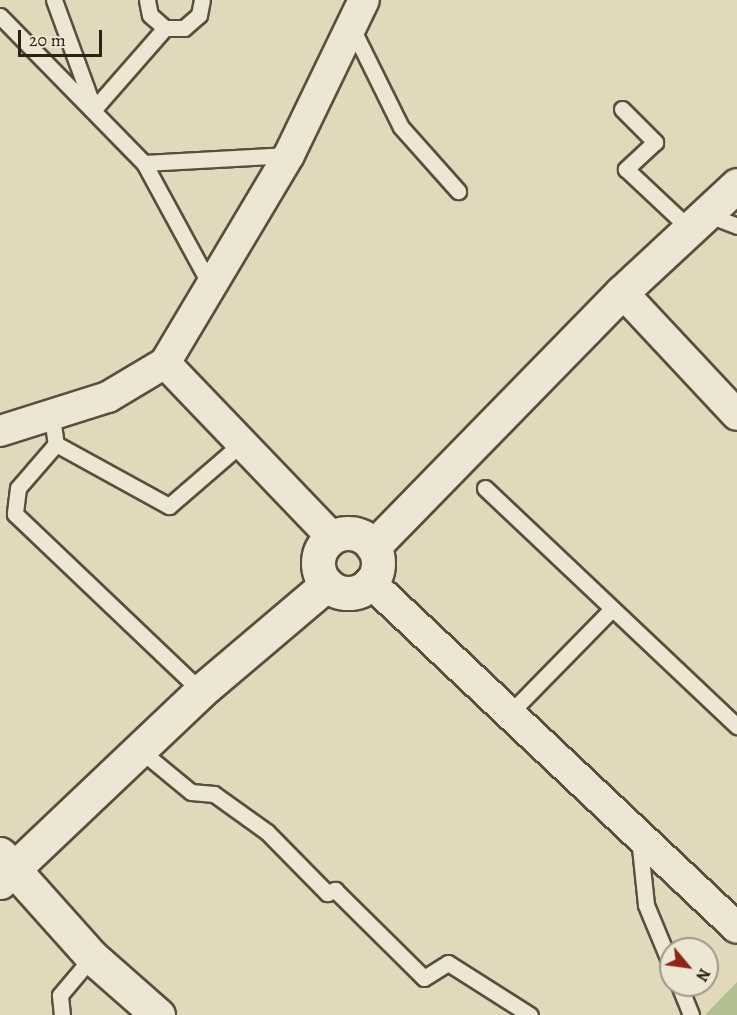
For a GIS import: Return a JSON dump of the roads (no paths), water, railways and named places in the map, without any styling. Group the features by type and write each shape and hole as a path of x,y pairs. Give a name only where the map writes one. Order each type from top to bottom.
{"street":[{"path":"0,430 54,430 165,363 213,290 289,155 364,0"},
{"path":"373,547 622,292 737,185"},
{"path":"622,292 737,415"},
{"path":"165,363 332,537"},
{"path":"355,534 373,547 378,565 370,582 344,592 327,584 318,565 332,537 355,534"},
{"path":"370,582 509,714 638,831 737,928"},
{"path":"158,1015 92,957 4,868 140,750 201,691 327,584"}],"lane":[{"path":"54,0 94,110"},
{"path":"147,0 150,15 165,28 184,28 199,15 202,0"},
{"path":"0,16 144,163 213,290"},
{"path":"94,110 165,28"},
{"path":"351,28 401,126 458,190"},
{"path":"622,110 655,142 626,169 698,222 737,226"},
{"path":"144,163 289,155"},
{"path":"201,691 15,514 18,488 54,430 169,506 242,443"},
{"path":"485,488 737,726"},
{"path":"509,714 612,609"},
{"path":"140,750 191,792 214,794 267,832 327,893 335,890 424,978 448,963 530,1015"},
{"path":"638,831 646,905 659,937"},
{"path":"62,1015 60,995 92,957"},
{"path":"684,997 691,1015"}]}
